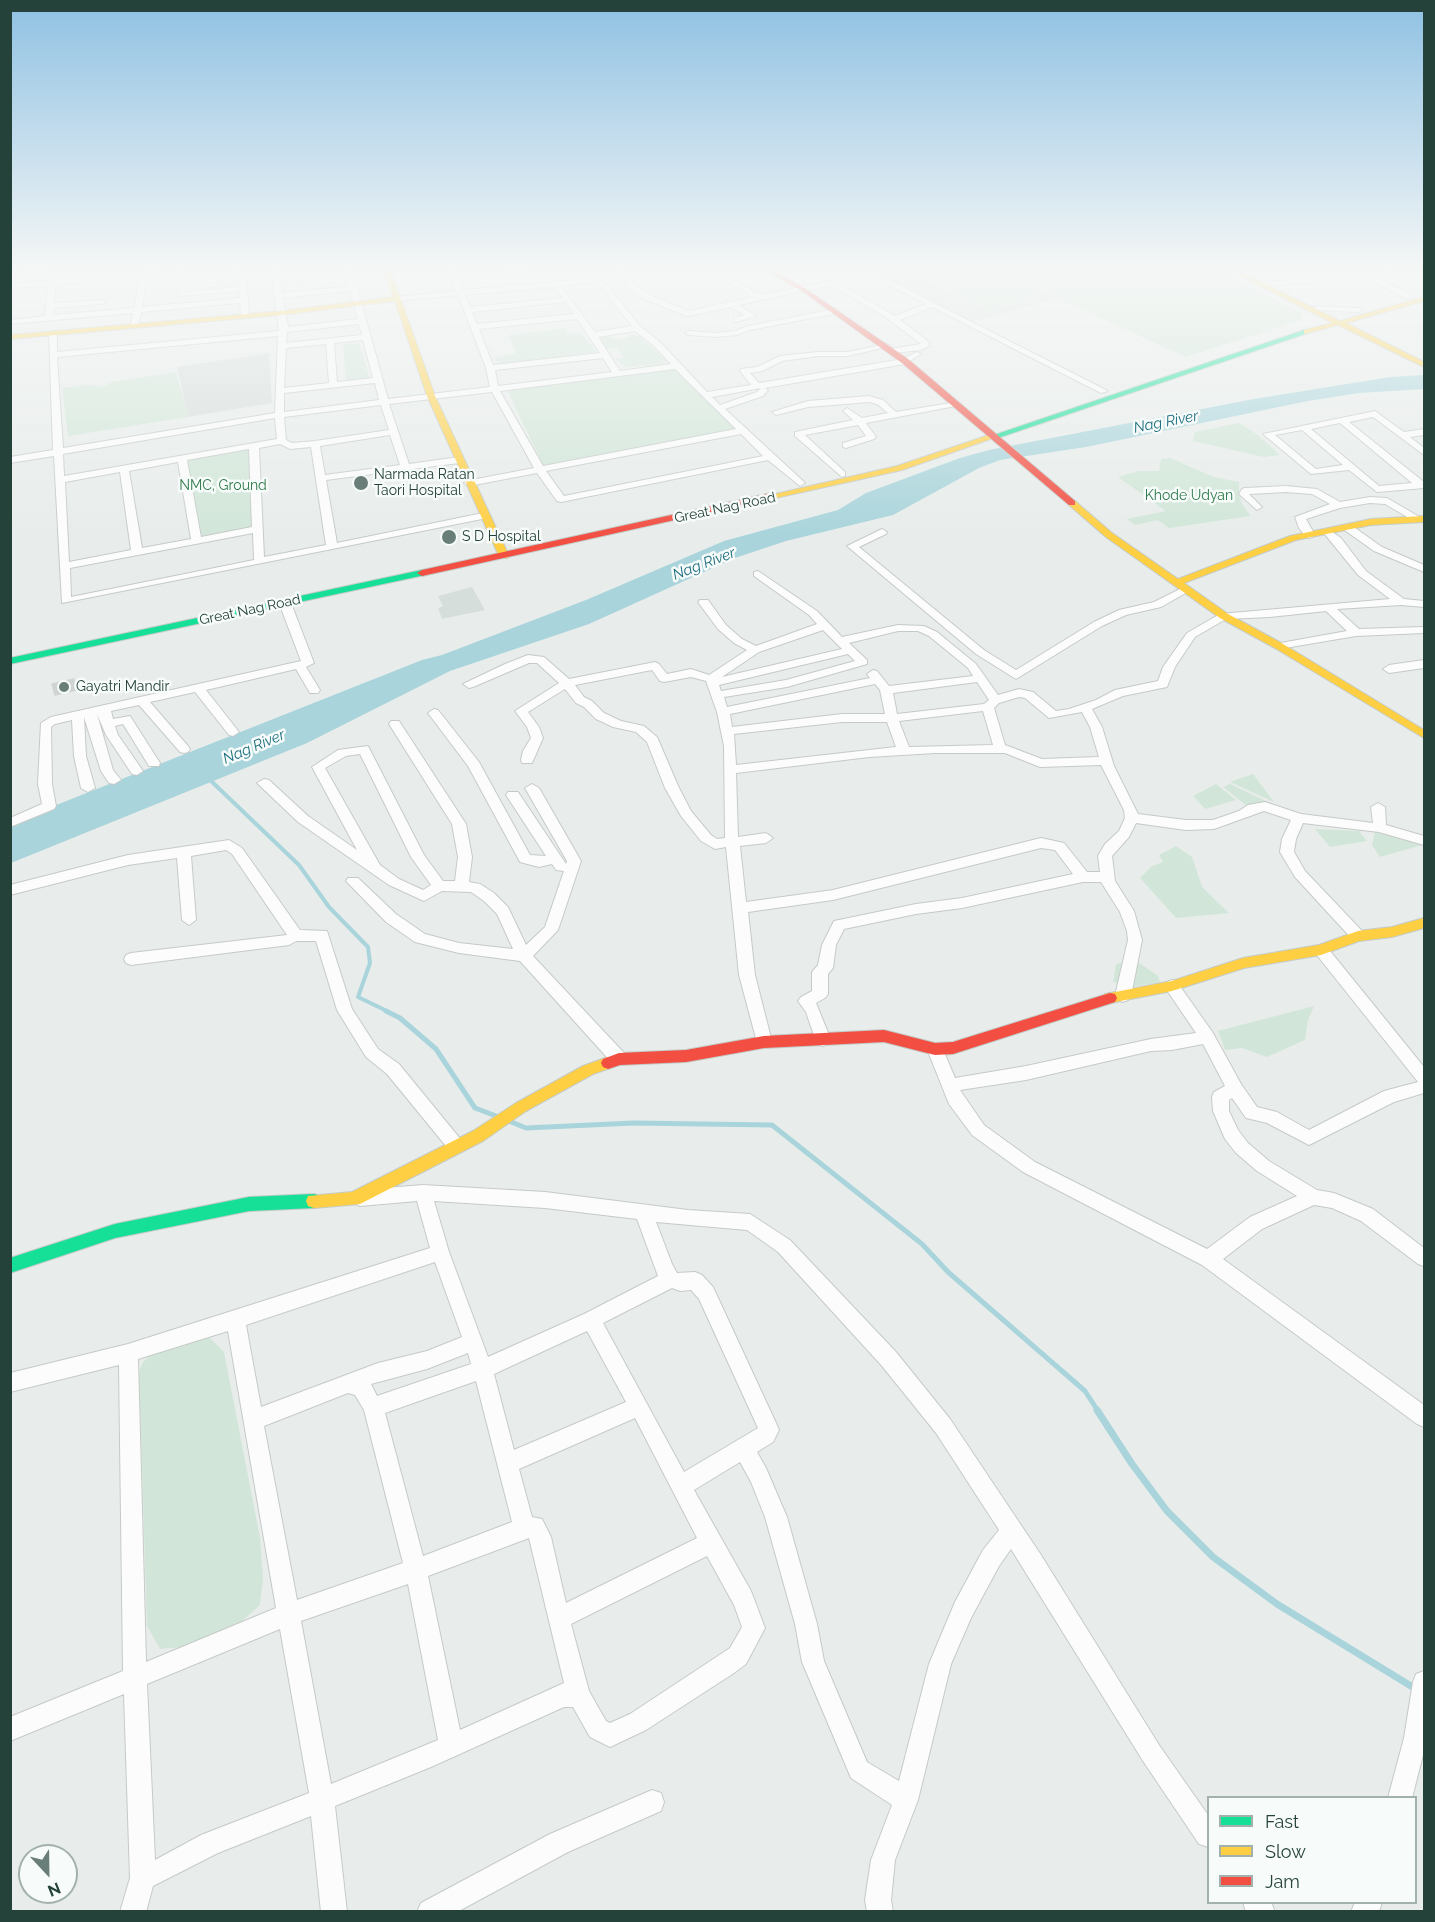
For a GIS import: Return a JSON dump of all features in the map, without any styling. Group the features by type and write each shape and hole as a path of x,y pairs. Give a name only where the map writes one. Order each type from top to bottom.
{"main road":[{"path":"418,359 431,396 483,516 502,553"},
{"path":"902,359 1109,535 1224,616 1280,646 1425,735"},
{"name":"Great Nag Road","path":"10,662 285,603 993,437 1104,392 1210,359"},
{"name":"Great Nag Road","path":"10,653 853,480 899,468 993,437 1221,359"},
{"path":"1181,586 1237,558 1293,538 1371,522 1421,519"},
{"path":"10,1266 115,1231 249,1204 354,1198 478,1136 521,1107 588,1070 619,1059 686,1056 764,1042 884,1036 935,1049 952,1048 1098,1001 1172,986 1243,963 1321,950 1358,936 1392,932 1425,922"}],"street":[{"path":"53,359 66,601 483,516"},
{"path":"281,359 279,415 282,441"},
{"path":"331,359 333,385"},
{"path":"374,359 384,402 405,467"},
{"path":"486,359 495,389 540,470 561,499 770,457"},
{"path":"490,368 572,359"},
{"path":"607,359 618,374"},
{"path":"671,359 742,431 800,483"},
{"path":"771,398 744,371 759,369 788,359"},
{"path":"706,395 760,388 909,359"},
{"path":"1038,359 1104,392"},
{"path":"10,460 279,415 679,366"},
{"path":"281,391 379,380"},
{"path":"719,408 760,388"},
{"path":"802,433 776,412 808,404 869,399 880,402 896,416"},
{"path":"842,474 798,434 957,405"},
{"path":"846,445 871,437 861,423 847,411"},
{"path":"1350,467 1314,472 1268,434 1375,414 1425,452"},
{"path":"1341,420 1422,485"},
{"path":"1304,427 1377,489 1422,485"},
{"path":"470,483 742,431"},
{"path":"59,480 282,441 290,446 395,432"},
{"path":"1402,435 1425,432"},
{"path":"315,444 332,547"},
{"path":"254,446 260,561"},
{"path":"182,458 197,541"},
{"path":"321,478 459,460"},
{"path":"124,468 137,552"},
{"path":"1257,507 1244,494 1245,491 1286,489 1314,491 1338,505"},
{"path":"1310,535 1303,526 1300,516 1338,505 1370,500 1387,501 1421,519"},
{"path":"1347,527 1378,549 1425,569"},
{"path":"64,566 258,529"},
{"path":"882,532 852,546 980,652 1016,675 1098,624 1123,612 1157,605 1181,586"},
{"path":"1328,532 1337,540 1362,573 1401,602"},
{"path":"758,574 813,613 863,662 882,685 904,751"},
{"path":"704,602 722,627 738,641 755,650"},
{"path":"727,731 842,718 892,718 992,704 1019,693 1029,695 1040,707 1053,715 1072,712 1100,703 1119,693 1163,684 1169,667 1191,635 1224,616 1270,614 1327,606 1401,602 1425,604"},
{"path":"10,823 49,806 45,784 45,726 51,721 308,663 285,603"},
{"path":"1327,606 1356,633"},
{"path":"713,686 755,650 825,625"},
{"path":"713,686 846,646 863,634 898,628 920,628 933,634 972,666 981,678 992,704 1000,749"},
{"path":"1280,646 1356,633 1425,630"},
{"path":"469,684 528,659 540,658 567,683 580,700 588,704 600,716 617,724 640,729 653,740 672,788 686,813 706,838 715,844 766,838"},
{"path":"527,760 529,751 537,738 533,727 520,711 567,683 655,666 664,678 691,673 713,686 787,683 863,662"},
{"path":"1389,669 1425,664"},
{"path":"299,665 314,690"},
{"path":"723,712 882,685 981,678"},
{"path":"713,686 723,712 727,731 731,770 730,823 747,975 764,1042"},
{"path":"199,689 233,732"},
{"path":"142,701 184,749"},
{"path":"1084,707 1096,727 1106,761 1131,810 1132,818 1124,834 1110,847 1105,856 1107,877 1127,911 1134,931 1135,940 1123,996"},
{"path":"434,712 474,765 525,859 539,862 556,859"},
{"path":"91,713 109,724 112,735 137,771"},
{"path":"91,713 107,771 114,780"},
{"path":"88,788 80,756 91,713"},
{"path":"109,724 126,719 153,763"},
{"path":"394,724 459,824 465,857 462,886"},
{"path":"376,871 318,767 342,753 364,749 418,857 440,886"},
{"path":"731,770 869,753 904,751 1007,749 1040,763 1106,761"},
{"path":"264,783 303,819 376,871 424,896 440,886 462,886 475,888 489,897 503,911 525,956 619,1059"},
{"path":"525,956 551,930 574,861 532,788"},
{"path":"513,795 567,877"},
{"path":"1132,818 1186,825 1214,824 1234,819 1253,808 1265,806 1299,818 1380,828 1425,841"},
{"path":"1378,807 1380,828"},
{"path":"1299,818 1289,839 1287,852 1300,874 1358,936"},
{"path":"740,908 833,895 1041,843 1059,846 1083,877"},
{"path":"10,890 128,860 229,845 237,851 297,936 322,935 345,1010 372,1053 393,1069 456,1146"},
{"path":"184,852 189,920"},
{"path":"823,1040 813,1010 806,1001 820,994 820,972 825,968 829,945 839,925 916,909 962,903 1083,877 1107,877"},
{"path":"353,881 391,918 420,938 459,948 525,956"},
{"path":"131,959 289,940"},
{"path":"1321,950 1425,1078"},
{"path":"1172,986 1207,1037 1235,1089 1252,1113 1271,1117 1310,1138 1390,1096 1425,1087"},
{"path":"950,1086 1033,1072 1151,1045 1172,1044 1207,1037"},
{"path":"935,1049 955,1099 978,1130 1029,1167 1208,1258 1425,1417"},
{"path":"1235,1089 1220,1097 1221,1110 1231,1134 1242,1148 1263,1166 1313,1197 1334,1201 1367,1215 1425,1258"},
{"path":"354,1198 423,1194 545,1200 750,1222 784,1246 889,1359 943,1426 1033,1563 1151,1753 1207,1832"},
{"path":"423,1194 440,1252 483,1369 524,1528"},
{"path":"1208,1258 1231,1244 1240,1234 1256,1223 1313,1197"},
{"path":"643,1212 664,1269 671,1279 680,1282 695,1281 706,1293 769,1430 766,1436 680,1486"},
{"path":"10,1383 128,1353 440,1252"},
{"path":"373,1407 483,1369 591,1320 671,1279"},
{"path":"235,1319 322,1800 334,1911"},
{"path":"10,1729 290,1614 416,1570 524,1528 534,1527 540,1537 558,1619 579,1695 598,1729 610,1735 679,1696 738,1656 754,1628 742,1599 591,1320"},
{"path":"254,1420 378,1372 427,1359 473,1342"},
{"path":"128,1353 142,1878 133,1911"},
{"path":"348,1383 362,1388 373,1407 416,1570 450,1746"},
{"path":"508,1464 639,1406"},
{"path":"744,1449 759,1475 776,1517 806,1624 813,1662 859,1770 906,1800"},
{"path":"880,1911 883,1860 906,1800 940,1664 963,1610 991,1558 1011,1531"},
{"path":"558,1619 711,1543"},
{"path":"1401,1796 1416,1738 1425,1682"},
{"path":"142,1878 210,1844 450,1746 563,1695 579,1695"},
{"path":"430,1911 559,1843 652,1802"}],"shaded area":[{"path":"232,359 269,359 272,403 188,417 177,367"},
{"path":"472,587 485,610 442,619 438,608 443,606 438,596"}],"green space":[{"path":"344,359 364,359 370,379 346,382"},
{"path":"494,359 546,359 505,364"},
{"path":"615,359 664,359 667,361 658,365 626,367"},
{"path":"673,368 739,431 544,468 507,389"},
{"path":"176,372 188,417 68,436 62,388 86,385 104,387 112,382"},
{"path":"1239,423 1258,435 1280,455 1264,457 1193,441 1195,432"},
{"name":"NMC, Ground","path":"250,449 254,527 202,536 187,459"},
{"name":"Khode Udyan","path":"1170,458 1214,477 1239,482 1242,504 1251,516 1169,528 1158,520 1135,525 1127,519 1166,511 1118,477 1139,471 1159,471 1161,459"},
{"path":"1253,774 1274,802 1230,782"},
{"path":"1216,784 1236,800 1205,809 1193,796"},
{"path":"1230,784 1285,810 1247,806 1223,787"},
{"path":"1315,829 1359,831 1367,841 1330,847"},
{"path":"1375,832 1422,845 1380,857 1372,845"},
{"path":"1176,846 1192,857 1202,887 1229,913 1176,918 1140,878 1152,866 1163,862 1159,855"},
{"path":"1135,960 1158,976 1160,982 1131,987 1113,982 1116,964"},
{"path":"1314,1006 1308,1020 1305,1040 1267,1057 1242,1048 1225,1050 1218,1031"},
{"path":"197,1338 210,1338 224,1352 260,1538 263,1579 260,1605 242,1621 184,1647 160,1649 147,1626 139,1372 143,1362 150,1355"}],"water":[{"name":"Nag River","path":"1424,375 1424,389 1359,393 1308,401 1086,447 1000,460 979,468 893,515 786,541 735,558 589,624 450,671 307,743 11,863 11,823 422,660 442,655 586,600 724,541 838,510 866,493 960,458 989,450 1254,399 1390,377"}],"building":[{"name":"Gayatri Mandir","path":"74,679 76,690 55,695 52,684"}],"waterway":[{"path":"209,779 299,865 329,907 368,947 370,963 358,997 389,1012"},
{"path":"386,1011 400,1018 436,1049 475,1108 496,1116"},
{"path":"509,1121 526,1128 633,1123 772,1125 922,1244 948,1272 1085,1391 1098,1411"},
{"path":"1097,1410 1132,1464 1167,1511 1213,1557 1277,1604 1424,1694"}],"traffic: fast":[{"path":"992,437 1227,359"},
{"path":"10,661 422,573"},
{"path":"10,1266 115,1231 249,1204 314,1201"}],"traffic: slow":[{"path":"418,359 431,396 504,556"},
{"path":"1411,359 1424,365"},
{"path":"771,496 899,468 992,437"},
{"path":"1072,503 1109,535 1224,616 1279,646 1424,735"},
{"path":"1176,583 1293,538 1371,522 1424,519"},
{"path":"1110,998 1172,986 1243,963 1321,950 1358,936 1392,932 1424,923"},
{"path":"314,1201 354,1199 478,1136 521,1107 588,1070 608,1063"}],"traffic: jam":[{"path":"902,359 1072,503"},
{"path":"422,573 771,496"},
{"path":"608,1063 619,1059 686,1056 764,1042 884,1036 935,1049 953,1048 1110,998"}],"place":[{"name":"Narmada Ratan Taori Hospital","path":"361,483"},
{"name":"S D Hospital","path":"449,537"},
{"name":"Gayatri Mandir","path":"64,687"}]}
